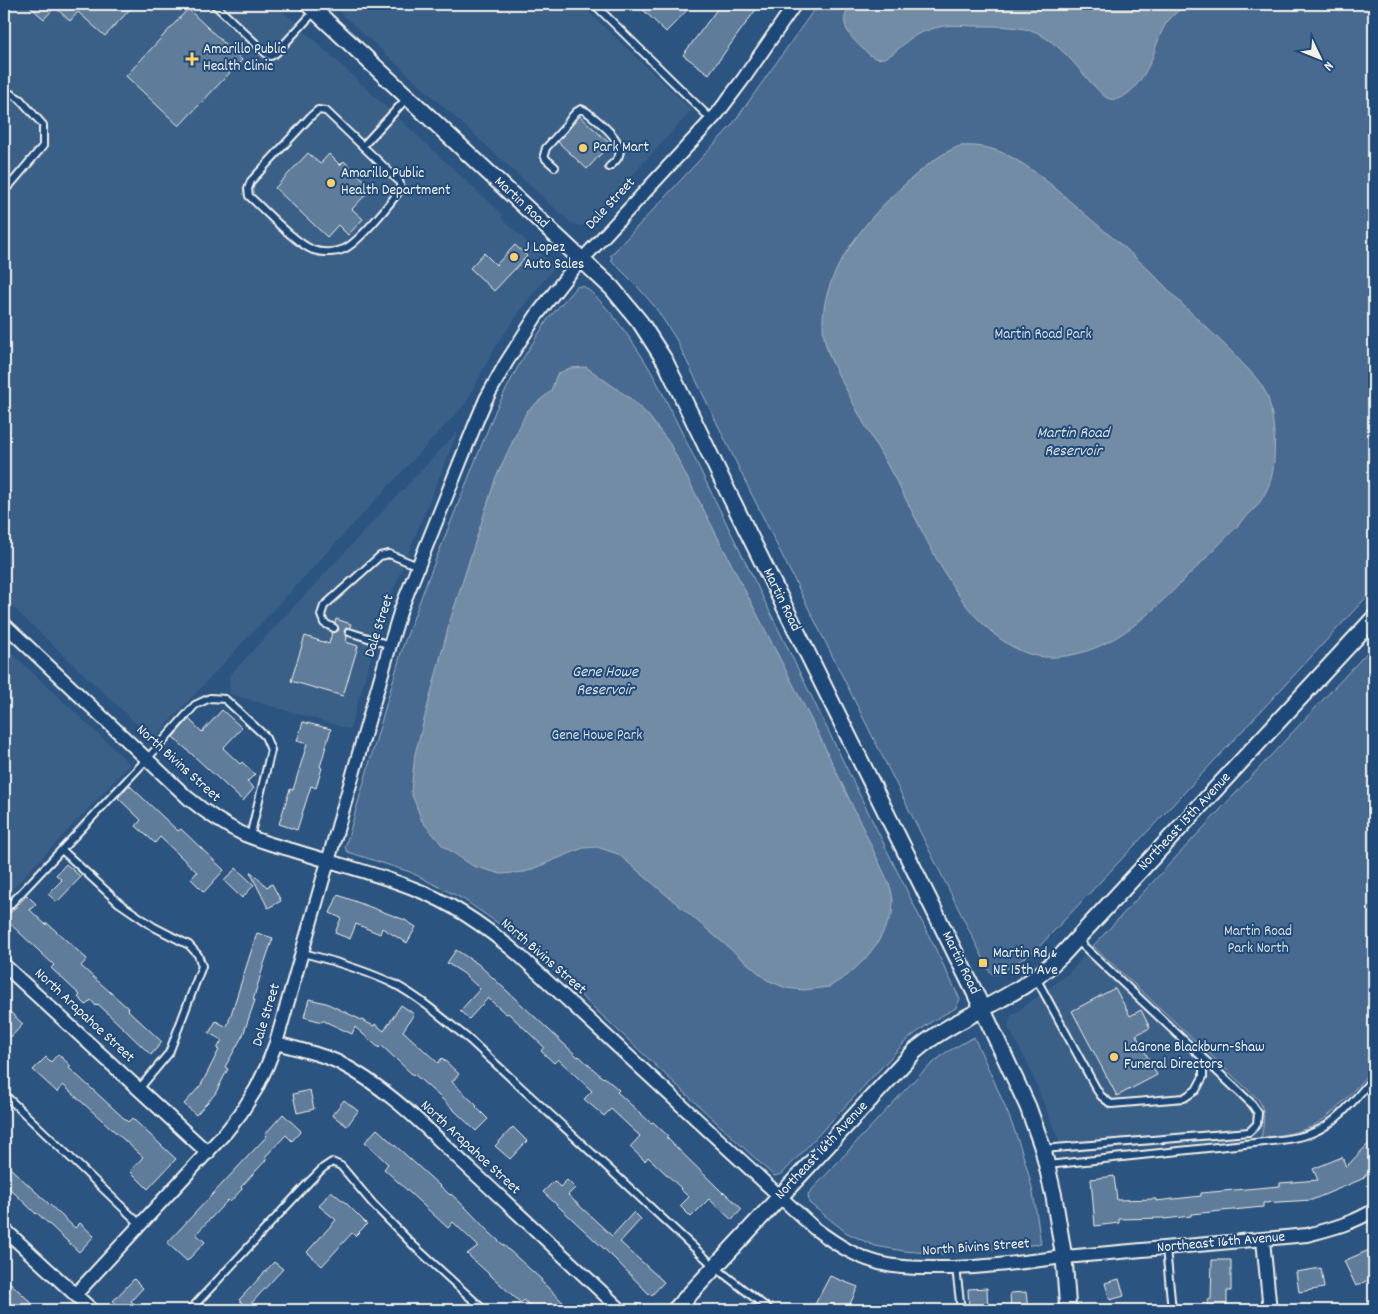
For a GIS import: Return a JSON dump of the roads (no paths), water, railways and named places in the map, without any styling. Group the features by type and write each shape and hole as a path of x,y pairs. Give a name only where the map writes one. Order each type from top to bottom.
{"street":[{"name":"Dale Street","path":"75,1294 226,1132 246,1105 267,1066 276,1043 303,952 401,609 477,420 496,380 536,316 568,275 712,120 744,78 795,4"},
{"name":"Martin Road","path":"311,7 612,288 640,322 665,360 982,1008 1028,1107 1043,1149 1054,1198 1064,1258 1068,1310"},
{"name":"Northeast 15th Avenue","path":"982,1008 1036,978 1049,968 1374,618"},
{"name":"North Bivins Street","path":"4,624 198,806 228,826 250,837 386,878 416,889 455,909 490,932 520,956 814,1228 834,1243 873,1262 889,1266 917,1268 956,1268 1064,1258"},
{"name":"North Arapahoe Street","path":"4,965 208,1153"},
{"name":"Northeast 16th Avenue","path":"675,1310 915,1051 936,1035 982,1008"},
{"name":"North Arapahoe Street","path":"276,1043 336,1061 362,1076 388,1095 424,1126 621,1310"},
{"name":"Northeast 16th Avenue","path":"1064,1258 1307,1235 1329,1230 1374,1210"},
{"path":"4,1228 92,1310"},
{"path":"1263,1240 1270,1310"}],"lane":[{"path":"214,4 267,54 272,56 311,7"},
{"path":"594,4 712,120"},
{"path":"4,90 20,99 43,125 43,146 10,185 4,189"},
{"path":"363,146 408,98"},
{"path":"554,167 544,155 546,148 564,128 570,118 581,109 587,112 616,139 620,148 619,156 609,168"},
{"path":"318,110 326,111 363,146 399,180 401,188 395,198 355,242 343,249 330,252 315,251 298,241 249,196 248,189 251,181 318,110"},
{"path":"334,628 324,623 321,615 324,606 380,556 389,554 418,566"},
{"path":"349,632 390,645"},
{"path":"4,911 147,759 195,705 210,698 225,699 265,736 271,750 250,837"},
{"path":"62,850 119,903 154,927 189,946 198,955 202,966 169,1053 139,1090"},
{"path":"1043,1149 1249,1132 1257,1124 1258,1113 1251,1103 1076,940"},
{"path":"303,952 345,964 394,984 442,1017 471,1041 715,1267 770,1310"},
{"path":"1036,978 1100,1096 1111,1104 1184,1098 1196,1090 1203,1077 1203,1059"},
{"path":"1047,1165 1296,1137 1314,1132 1328,1124 1339,1115 1374,1077"},
{"path":"4,1094 141,1225"},
{"path":"190,1310 309,1182 332,1162 341,1166 372,1204 414,1246 484,1310"},
{"path":"1166,1248 1172,1310"},
{"path":"956,1268 961,1310"}],"water":[{"path":"851,4 1188,4 1167,22 1161,32 1149,65 1138,83 1127,95 1114,99 1103,95 1060,49 1032,30 997,26 944,26 914,36 885,58 875,58 870,56 858,44 846,29 845,17"},
{"name":"Martin Road Reservoir","path":"960,146 983,147 1000,152 1023,164 1048,182 1144,265 1224,344 1257,379 1264,389 1269,402 1274,436 1273,470 1268,486 1257,506 1152,611 1117,637 1077,654 1045,657 1025,652 998,637 970,610 947,578 937,560 859,415 830,358 825,342 823,325 825,304 830,284 840,263 865,225 896,192 917,174 946,152"},
{"name":"Gene Howe Reservoir","path":"586,367 631,399 648,415 670,444 819,735 891,889 893,901 892,914 878,942 865,959 848,975 829,987 804,990 786,988 767,980 618,854 597,847 583,848 525,872 501,874 473,866 443,846 422,821 411,792 415,754 450,621 496,477 527,411 551,391 557,374 570,368"}],"place":[{"name":"Amarillo Public Health Clinic","path":"192,59"},
{"name":"Park Mart","path":"583,148"},
{"name":"Amarillo Public Health Department","path":"331,183"},
{"name":"J Lopez Auto Sales","path":"514,257"},
{"name":"Martin Rd & NE 15th Ave","path":"983,963"},
{"name":"LaGrone Blackburn-Shaw Funeral Directors","path":"1114,1057"}],"park label":[{"name":"Martin Road Park","path":"1043,335"},
{"name":"Gene Howe Park","path":"597,736"},
{"name":"Martin Road Park North","path":"1258,940"}]}
